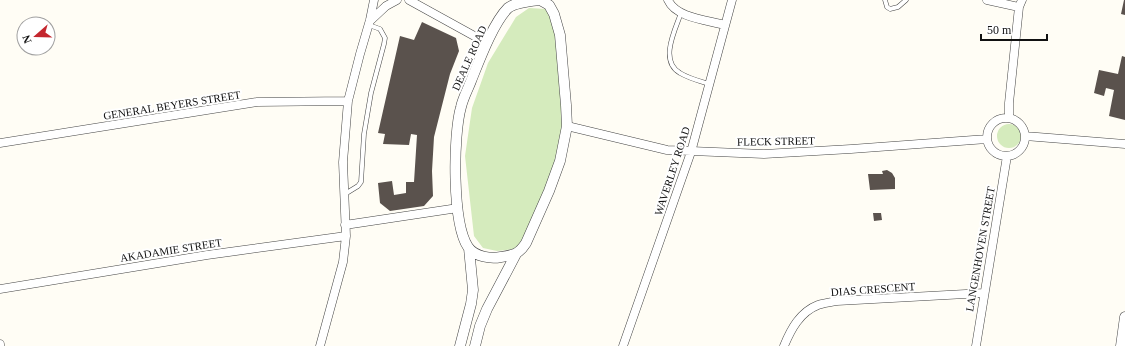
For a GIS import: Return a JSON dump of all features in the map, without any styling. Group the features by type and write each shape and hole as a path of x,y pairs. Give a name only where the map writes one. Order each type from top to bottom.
{"street":[{"path":"320,346 343,262 346,236 343,162 348,101 360,54 370,23 374,0"},
{"path":"370,23 386,6 397,0"},
{"path":"409,0 487,43"},
{"name":"DEALE ROAD","path":"460,346 471,304 472,290 469,248 462,230 458,208 455,163 456,136 461,107 487,43 510,4 540,0 548,2 554,14 560,35 567,126 560,161 549,191 526,243 516,254 487,309 480,326 475,346"},
{"path":"668,0 670,5 676,11 725,25"},
{"name":"WAVERLEY ROAD","path":"623,346 691,152 732,0"},
{"path":"987,0 1021,4 1009,102 1009,118"},
{"name":"GENERAL BEYERS STREET","path":"0,143 257,102 348,101"},
{"path":"1009,118 1016,120 1021,124 1025,136 1025,142 1017,153 1008,156 995,152 990,147 987,139 990,126 995,121 1009,118"},
{"name":"FLECK STREET","path":"567,126 667,150 691,152 764,154 987,139"},
{"path":"1025,136 1125,144"},
{"name":"LANGENHOVEN STREET","path":"976,346 1008,156"},
{"path":"346,225 458,208"},
{"name":"AKADAMIE STREET","path":"0,288 215,254 346,236"},
{"path":"469,248 479,256 495,258 516,254"},
{"name":"DIAS CRESCENT","path":"784,346 798,320 803,314 818,305 837,301 984,293"},
{"path":"1121,346 1125,317"}],"lane":[{"path":"885,0 887,7 890,9 898,7 906,0"},
{"path":"681,13 671,42 669,61 680,73 709,84"},
{"path":"344,195 358,186 360,182 364,134 371,93 384,44 384,38 380,29 370,23"}],"green space":[{"path":"529,8 546,9 557,24 565,101 562,145 527,237 515,249 497,251 483,248 474,236 465,156 472,108 488,63 516,17"},
{"path":"1009,124 1014,125 1020,131 1020,141 1014,147 1009,148 1004,147 998,141 997,136 998,131 1004,125"}],"building":[{"path":"1125,0 1125,15 1121,14"},
{"path":"422,22 456,38 459,51 450,74 434,137 432,171 433,196 424,206 390,211 380,203 378,183 392,181 394,195 406,193 406,182 414,182 417,135 411,134 409,145 383,144 385,134 378,133 400,36 414,40"},
{"path":"1122,56 1125,57 1125,120 1109,116 1114,90 1106,88 1104,96 1094,93 1099,70 1118,74"},
{"path":"887,170 892,173 895,178 895,189 870,190 868,174 883,174 882,171"},
{"path":"873,213 881,213 882,220 874,221"}]}
